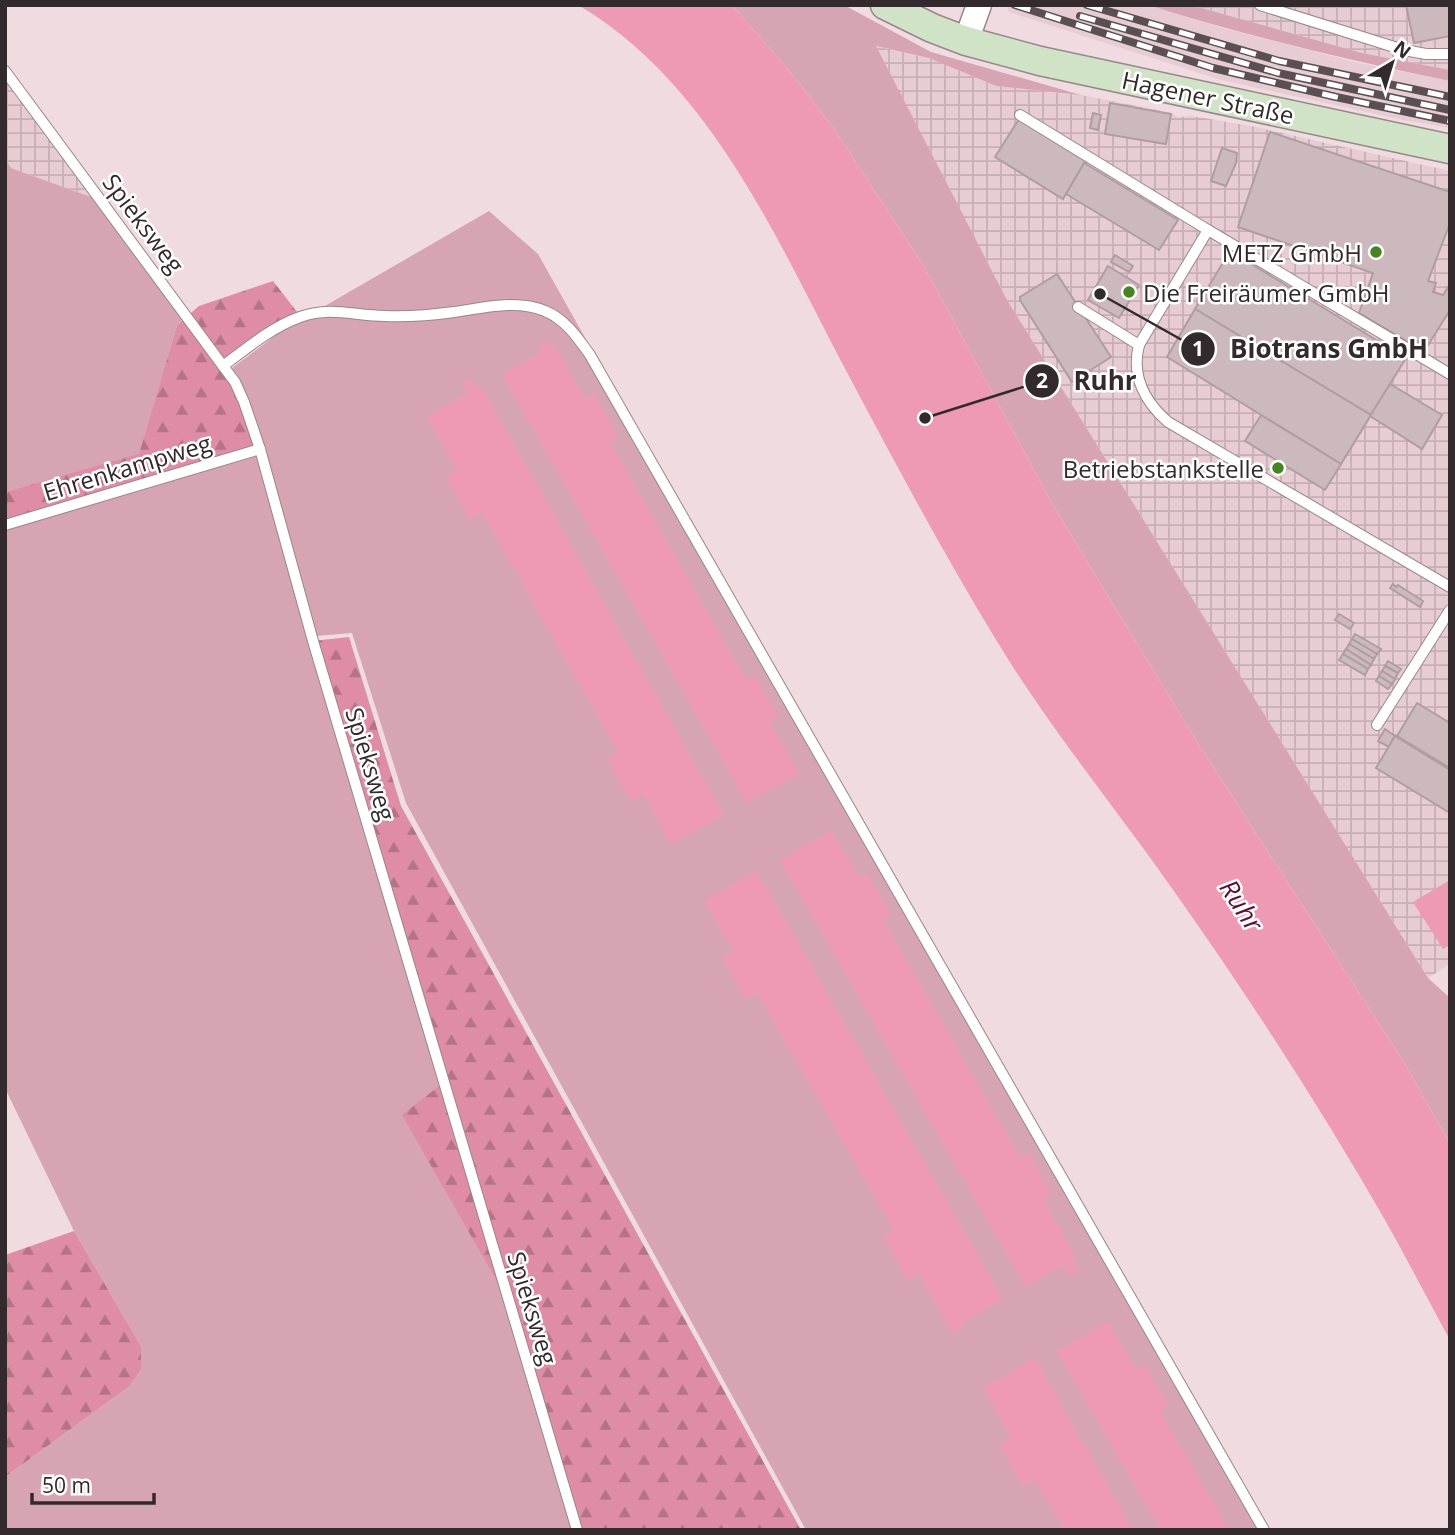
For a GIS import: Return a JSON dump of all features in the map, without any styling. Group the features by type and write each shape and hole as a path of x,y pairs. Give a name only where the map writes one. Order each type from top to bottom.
{"main road":[{"name":"Hagener Straße","path":"885,5 932,28 967,41 1040,61 1450,149"}],"street":[{"path":"967,41 979,5"}],"lane":[{"path":"1260,5 1404,50 1450,54"},
{"name":"Spieksweg","path":"5,71 235,382 244,402 577,1530"},
{"path":"1020,115 1450,374"},
{"path":"1209,230 1139,345 1135,360 1142,393 1153,409 1168,422 1450,587"},
{"path":"223,366 279,327 301,317 338,310 383,316 433,314 507,305 526,306 546,311 574,332 590,355 1264,1530"},
{"path":"1077,307 1139,345"},
{"name":"Ehrenkampweg","path":"5,525 260,449"},
{"path":"1377,725 1450,610"}],"shaded area":[{"path":"732,5 844,5 931,52 1081,95 996,86 929,58 876,46 1007,300 1428,978 1450,998 1450,1144 1405,1064 1192,734 1054,507 925,268 837,133 793,75"},
{"path":"1007,5 1148,5 1219,27 1355,62 1450,81 1450,128 1221,80 1009,12"},
{"path":"1148,5 1191,5 1362,53 1450,70 1450,81 1298,47"},
{"path":"1191,5 1450,5 1450,70 1362,53"},
{"path":"875,46 929,58 996,86 1081,95 1172,113 1177,117 1192,116 1256,127 1450,171 1450,964 1428,978 1007,300"},
{"path":"5,71 95,193 91,197 11,168 5,159"},
{"path":"5,159 11,168 91,197 184,318 177,325 139,455 5,492"},
{"path":"489,211 538,254 1114,1279 1264,1530 806,1530 406,803 352,633 316,636 251,408 232,368 280,332"},
{"path":"260,449 577,1530 5,1530 5,1477 130,1386 141,1370 141,1346 74,1231 5,1088 5,525"}],"green space":[{"path":"273,281 301,317 224,366 260,449 5,525 5,492 139,454 177,325 199,306"},
{"path":"349,637 401,806 801,1530 577,1530 510,1304 402,1115 444,1082 313,641"},
{"path":"74,1231 141,1346 141,1370 130,1386 5,1477 5,1255"}],"water":[{"path":"578,5 732,5 793,75 837,133 925,268 1054,507 1192,734 1405,1064 1450,1144 1450,1340 1385,1220 1284,1054 1204,934 1060,736 995,638 916,501 791,264 734,164 701,118 665,75 624,37"},
{"path":"548,341 551,346 554,345 585,398 594,394 618,436 610,442 746,680 755,676 778,717 770,722 799,774 747,803 502,375 542,352 539,346"},
{"path":"471,379 476,388 481,386 724,815 671,844 643,794 631,801 607,759 618,752 482,512 470,519 446,477 457,470 427,417 468,393 463,384"},
{"path":"832,831 859,878 867,873 891,915 883,920 1020,1157 1029,1153 1052,1195 1044,1200 1076,1258 1073,1260 1079,1271 1070,1276 1064,1265 1025,1286 780,860"},
{"path":"757,871 1003,1299 961,1323 963,1328 953,1333 919,1274 907,1280 883,1237 894,1230 757,993 745,999 722,958 733,951 705,901"},
{"path":"1450,880 1450,945 1443,949 1413,902"},
{"path":"1108,1322 1136,1369 1144,1364 1168,1406 1160,1411 1229,1530 1160,1530 1057,1351"},
{"path":"1035,1358 1133,1530 1064,1530 1036,1480 1023,1486 1000,1445 1011,1438 983,1388"}],"building":[{"path":"1406,5 1450,5 1450,36 1414,43"},
{"path":"1110,103 1171,114 1166,144 1105,134"},
{"path":"1093,113 1101,115 1098,130 1090,128"},
{"path":"1019,119 1086,160 1063,199 995,157"},
{"name":"METZ GmbH","path":"1270,132 1450,192 1450,223 1428,281 1436,283 1433,292 1443,295 1450,284 1450,310 1427,347 1417,341 1415,346 1359,313 1373,273 1238,227"},
{"path":"1222,148 1237,153 1236,163 1226,186 1211,181"},
{"path":"1086,160 1086,164 1178,220 1159,250 1066,194"},
{"path":"1230,251 1406,358 1371,415 1195,309"},
{"path":"1115,255 1133,266 1129,272 1111,262"},
{"path":"1108,266 1139,285 1119,318 1088,300"},
{"path":"1057,274 1111,357 1072,382 1020,300 1020,297"},
{"path":"1195,309 1371,415 1341,464 1167,357"},
{"path":"1390,384 1442,415 1422,449 1370,416"},
{"path":"1261,415 1341,464 1325,490 1245,441"},
{"path":"1393,584 1423,601 1420,607 1390,588"},
{"path":"1339,614 1354,623 1350,629 1335,620"},
{"path":"1355,634 1381,649 1377,654 1352,639"},
{"path":"1352,639 1377,654 1374,659 1349,644"},
{"path":"1349,644 1374,659 1371,665 1346,649"},
{"path":"1346,649 1371,665 1368,669 1343,654"},
{"path":"1343,654 1368,669 1365,675 1339,660"},
{"path":"1388,661 1401,669 1398,673 1385,666"},
{"path":"1385,666 1398,673 1395,679 1382,671"},
{"path":"1382,671 1395,679 1392,684 1379,676"},
{"path":"1379,676 1392,684 1388,689 1376,681"},
{"path":"1417,703 1450,723 1450,768 1397,736"},
{"path":"1385,729 1395,736 1389,747 1378,741"},
{"path":"1395,736 1450,770 1450,813 1376,768"}],"railway":[{"path":"1015,5 1213,68 1450,121"},
{"path":"1087,5 1279,61 1450,97"},
{"path":"1080,16 1278,73 1450,110"}],"place":[{"name":"METZ GmbH","path":"1376,252"},
{"name":"Die Freiräumer GmbH","path":"1129,292"},
{"name":"Biotrans GmbH","path":"1100,294"},
{"name":"Ruhr","path":"925,418"},
{"name":"Betriebstankstelle","path":"1278,468"}]}
